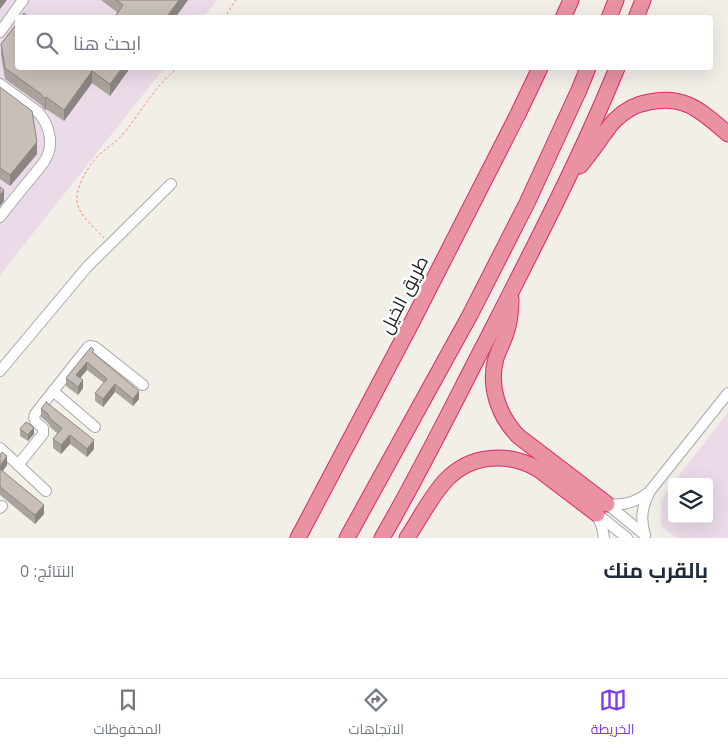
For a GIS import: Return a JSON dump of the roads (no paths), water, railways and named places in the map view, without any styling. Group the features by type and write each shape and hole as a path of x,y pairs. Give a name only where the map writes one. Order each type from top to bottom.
{"highway":[{"path":"564,15 571,0"},
{"path":"610,15 616,0"},
{"path":"637,15 643,0"},
{"name":"طريق الخيل","path":"298,538 412,322 539,70"},
{"path":"347,538 470,315 526,203 587,70"},
{"path":"382,538 511,292 562,189 616,70"},
{"path":"562,189 615,120 627,111 645,102 677,100 701,112 728,134"},
{"path":"511,292 509,324 496,358 494,373 494,390 499,408 508,425 518,436 602,509"},
{"path":"407,538 447,479 460,468 485,459 503,458 530,464 602,509"}],"street":[{"path":"0,32 23,0"},
{"path":"0,84 42,116 48,127 50,139 49,151 44,162 0,217"},
{"path":"0,371 75,282 110,244 171,184"},
{"path":"18,465 44,434 43,428 34,420 34,416 90,346 96,348 143,385"},
{"path":"53,391 95,428"},
{"path":"646,537 642,513 650,491 728,393"},
{"path":"1,451 46,491"},
{"path":"602,509 630,503 650,491"},
{"path":"602,509 646,537"},
{"path":"602,509 604,538"},
{"path":"602,509 627,538"}]}
